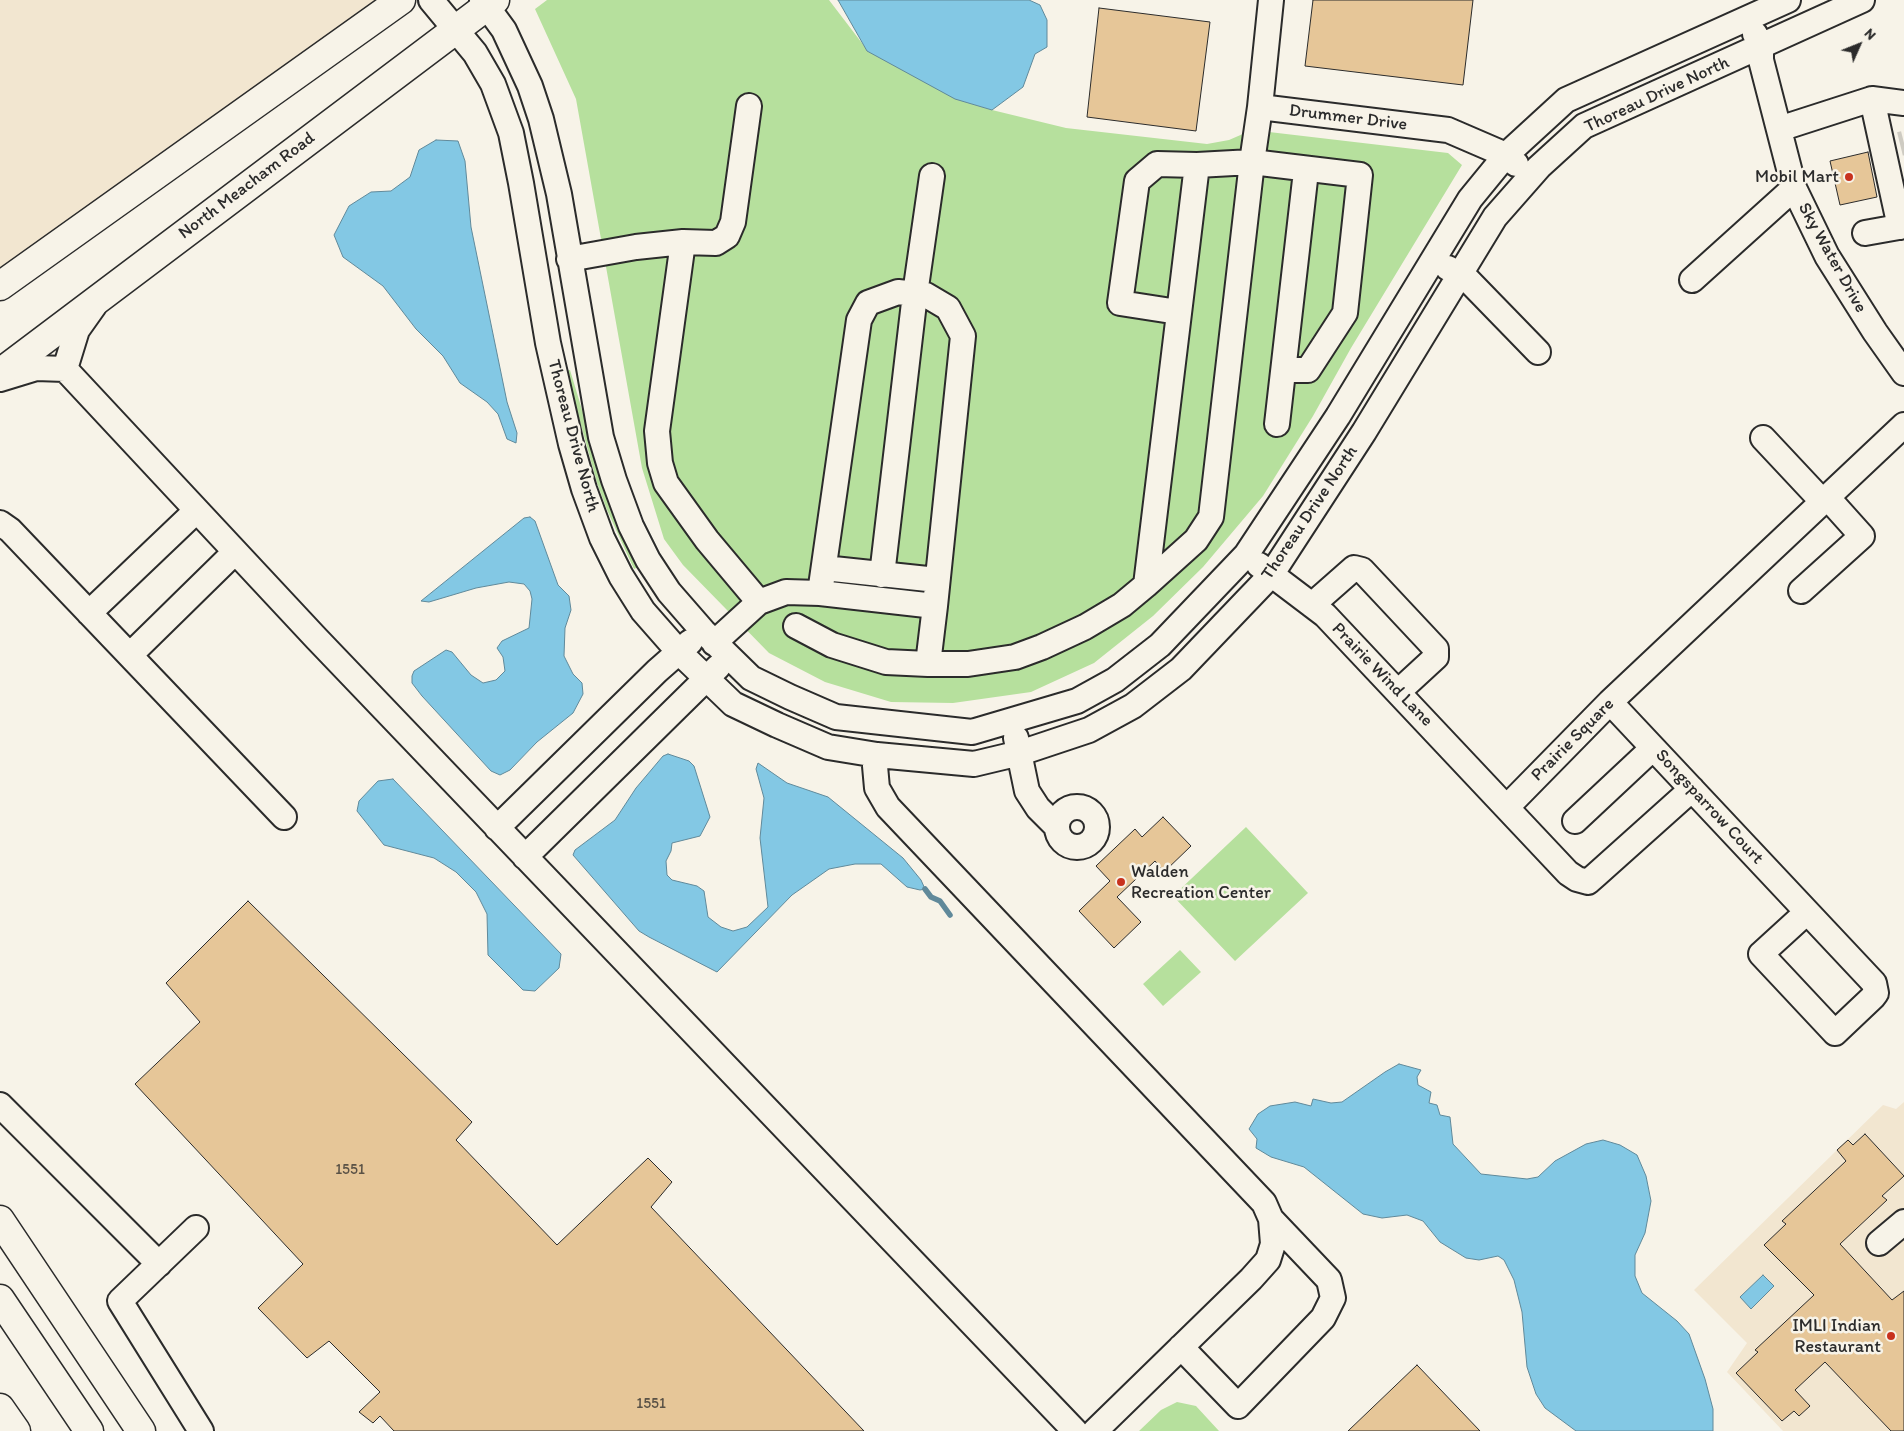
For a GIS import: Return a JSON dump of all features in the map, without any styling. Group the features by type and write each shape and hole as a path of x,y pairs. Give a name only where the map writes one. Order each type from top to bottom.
{"main road":[{"path":"0,286 401,0"},
{"name":"North Meacham Road","path":"0,373 455,30 488,2"},
{"path":"0,1220 141,1431"},
{"path":"0,1299 89,1431"},
{"path":"0,1408 16,1431"}],"street":[{"name":"Thoreau Drive North","path":"431,0 475,53 493,84 510,133 522,183 548,343 571,444 584,489 602,538 621,576 644,611 679,652 733,704 777,725 828,747 974,764 1020,753 1089,730 1133,706 1181,669 1271,575 1364,432 1495,217 1532,176 1584,126 1862,0"},
{"path":"796,626 832,645 886,662 928,664 987,661 1015,657 1042,647 1122,605 1196,540 1211,517 1271,0"},
{"name":"Thoreau Drive North","path":"488,2 504,30 530,86 541,118 557,185 601,437 614,480 631,526 648,560 669,592 715,644 751,678 836,717 972,732 1077,701 1116,680 1160,645 1246,555 1338,416 1470,199 1506,155 1566,100 1788,0"},
{"name":"Sky Water Drive","path":"1748,19 1761,47 1761,60 1794,188 1827,256 1875,332 1904,373"},
{"path":"1779,129 1872,99 1904,103"},
{"path":"1865,233 1902,227 1892,146 1872,99"},
{"path":"570,259 636,247 683,242 716,243 727,236 733,222 749,106"},
{"name":"Drummer Drive","path":"1260,107 1448,130 1506,155 1532,176"},
{"path":"1178,312 1120,303 1137,181 1157,164 1197,165 1252,162 1360,176 1344,313 1308,370 1284,370"},
{"path":"1146,585 1197,165"},
{"path":"1277,424 1306,170"},
{"path":"882,575 915,294 932,176"},
{"path":"1692,280 1794,188"},
{"path":"683,242 657,431 660,463 666,483 707,540 759,602"},
{"path":"1433,259 1468,280 1538,352"},
{"path":"65,369 77,330 88,313 117,284"},
{"path":"820,593 859,320 868,303 898,292 926,294 948,308 963,336 928,664"},
{"path":"0,379 36,368 65,369 196,511 497,828 1075,1431"},
{"path":"1825,499 1904,425"},
{"path":"1763,438 1862,536 1801,591"},
{"name":"Prairie Square","path":"1508,807 1610,702 1825,499"},
{"path":"89,612 196,511"},
{"path":"0,523 10,530 284,817"},
{"path":"130,655 235,552"},
{"name":"Prairie Wind Lane","path":"1246,555 1325,615 1508,807"},
{"path":"824,568 937,580"},
{"path":"1312,606 1354,568 1362,570 1436,649 1436,657 1398,692"},
{"path":"497,828 679,652 715,644 759,602 786,592 820,593 935,606"},
{"path":"525,857 706,678 715,644"},
{"name":"Songsparrow Court","path":"1610,702 1807,912 1876,987 1873,997 1835,1033 1761,954 1807,912"},
{"path":"1011,722 1020,753 1027,791 1038,808 1057,828"},
{"path":"1575,821 1653,748"},
{"path":"877,754 875,766 877,788 888,808 1264,1203 1271,1219 1273,1244 1268,1260 1251,1279 1095,1431"},
{"path":"1508,807 1568,873 1577,879 1588,882 1692,789"},
{"path":"0,1105 159,1264"},
{"path":"1181,1347 1238,1406 1322,1318 1332,1298 1329,1280 1271,1219"},
{"path":"196,1228 120,1301 201,1431"}],"shaded area":[{"path":"0,0 375,0 59,247 0,296"},
{"path":"1904,1102 1904,1431 1783,1431 1727,1372 1747,1343 1694,1290 1883,1105 1896,1109"}],"green space":[{"path":"547,0 829,0 868,51 963,101 992,110 1066,128 1207,144 1229,140 1252,130 1448,153 1462,165 1351,348 1313,416 1263,496 1203,567 1153,616 1094,663 1031,692 953,703 891,702 825,682 769,653 683,565 664,539 642,468 576,99 535,9"},
{"path":"570,370 612,509 638,567 634,569 597,483 566,371"},
{"path":"1246,827 1308,893 1235,961 1173,896"},
{"path":"1180,950 1201,972 1163,1006 1143,984"},
{"path":"1177,1402 1196,1406 1219,1431 1139,1431 1161,1410"}],"water":[{"path":"838,0 1029,0 1040,5 1047,20 1047,47 1035,54 1023,87 992,110 955,99 867,51"},
{"path":"436,140 458,141 465,161 471,227 507,402 517,433 516,443 507,439 498,414 487,402 460,383 443,356 416,329 383,286 343,257 334,235 349,206 371,192 391,191 410,177 419,150"},
{"path":"530,517 535,521 558,585 569,596 571,610 565,628 564,656 573,674 582,683 583,694 573,713 537,742 510,770 500,775 491,771 422,696 412,683 412,676 414,671 446,650 452,652 471,675 483,683 496,680 505,671 503,657 497,648 502,641 529,628 532,599 530,591 524,584 509,582 476,588 429,602 421,601 524,518"},
{"path":"668,754 689,761 694,766 710,817 700,836 672,843 671,851 666,861 667,875 672,880 697,886 704,891 708,917 721,927 733,931 747,927 768,907 760,838 764,798 756,769 758,763 787,783 828,797 903,858 921,880 925,889 920,890 907,887 881,864 855,864 829,869 792,895 717,972 649,937 639,931 573,855 575,850 615,820 636,788 663,756"},
{"path":"393,779 561,954 559,968 535,991 523,990 488,955 487,914 476,892 456,872 434,858 384,845 357,811 359,801 378,781"},
{"path":"1399,1064 1421,1070 1417,1077 1418,1085 1431,1092 1429,1103 1437,1105 1440,1115 1450,1117 1453,1144 1481,1174 1527,1179 1538,1177 1555,1161 1586,1144 1603,1140 1620,1145 1637,1155 1646,1176 1651,1201 1645,1233 1635,1255 1635,1276 1642,1293 1677,1321 1689,1334 1705,1379 1713,1409 1713,1431 1576,1431 1545,1408 1536,1394 1527,1367 1522,1312 1514,1280 1504,1260 1498,1256 1479,1260 1466,1258 1440,1242 1423,1221 1407,1215 1382,1218 1363,1214 1304,1167 1271,1157 1256,1148 1257,1139 1249,1129 1258,1114 1270,1106 1295,1102 1311,1106 1313,1099 1331,1103 1342,1102"},
{"path":"1763,1275 1774,1286 1751,1309 1740,1297"}],"building":[{"path":"1313,0 1473,0 1463,85 1305,66"},
{"path":"1099,8 1210,22 1196,131 1087,117"},
{"path":"1868,152 1877,197 1840,205 1830,161"},
{"name":"Walden Recreation Center","path":"1163,817 1191,846 1164,872 1155,861 1117,897 1141,922 1114,948 1079,911 1110,881 1096,866 1135,829 1142,837"},
{"path":"248,901 472,1122 456,1140 557,1245 648,1158 672,1182 651,1207 864,1431 394,1431 380,1416 373,1423 359,1412 380,1392 329,1341 307,1358 258,1308 303,1264 135,1084 200,1022 166,983"},
{"path":"1865,1134 1904,1176 1882,1196 1887,1200 1840,1244 1892,1300 1904,1291 1904,1431 1891,1431 1825,1362 1795,1390 1810,1406 1799,1416 1794,1411 1782,1421 1736,1373 1758,1352 1755,1350 1814,1295 1764,1245 1786,1224 1782,1221 1846,1161 1837,1150 1848,1140 1853,1145"},
{"path":"1417,1365 1480,1431 1348,1431"}],"waterway":[{"path":"925,889 931,897 940,901 950,915"}],"tunnel":[{"path":"1900,144 1904,143"}],"place":[{"name":"Mobil Mart","path":"1849,177"},
{"name":"Walden Recreation Center","path":"1121,882"},
{"name":"IMLI Indian Restaurant","path":"1891,1336"}]}
